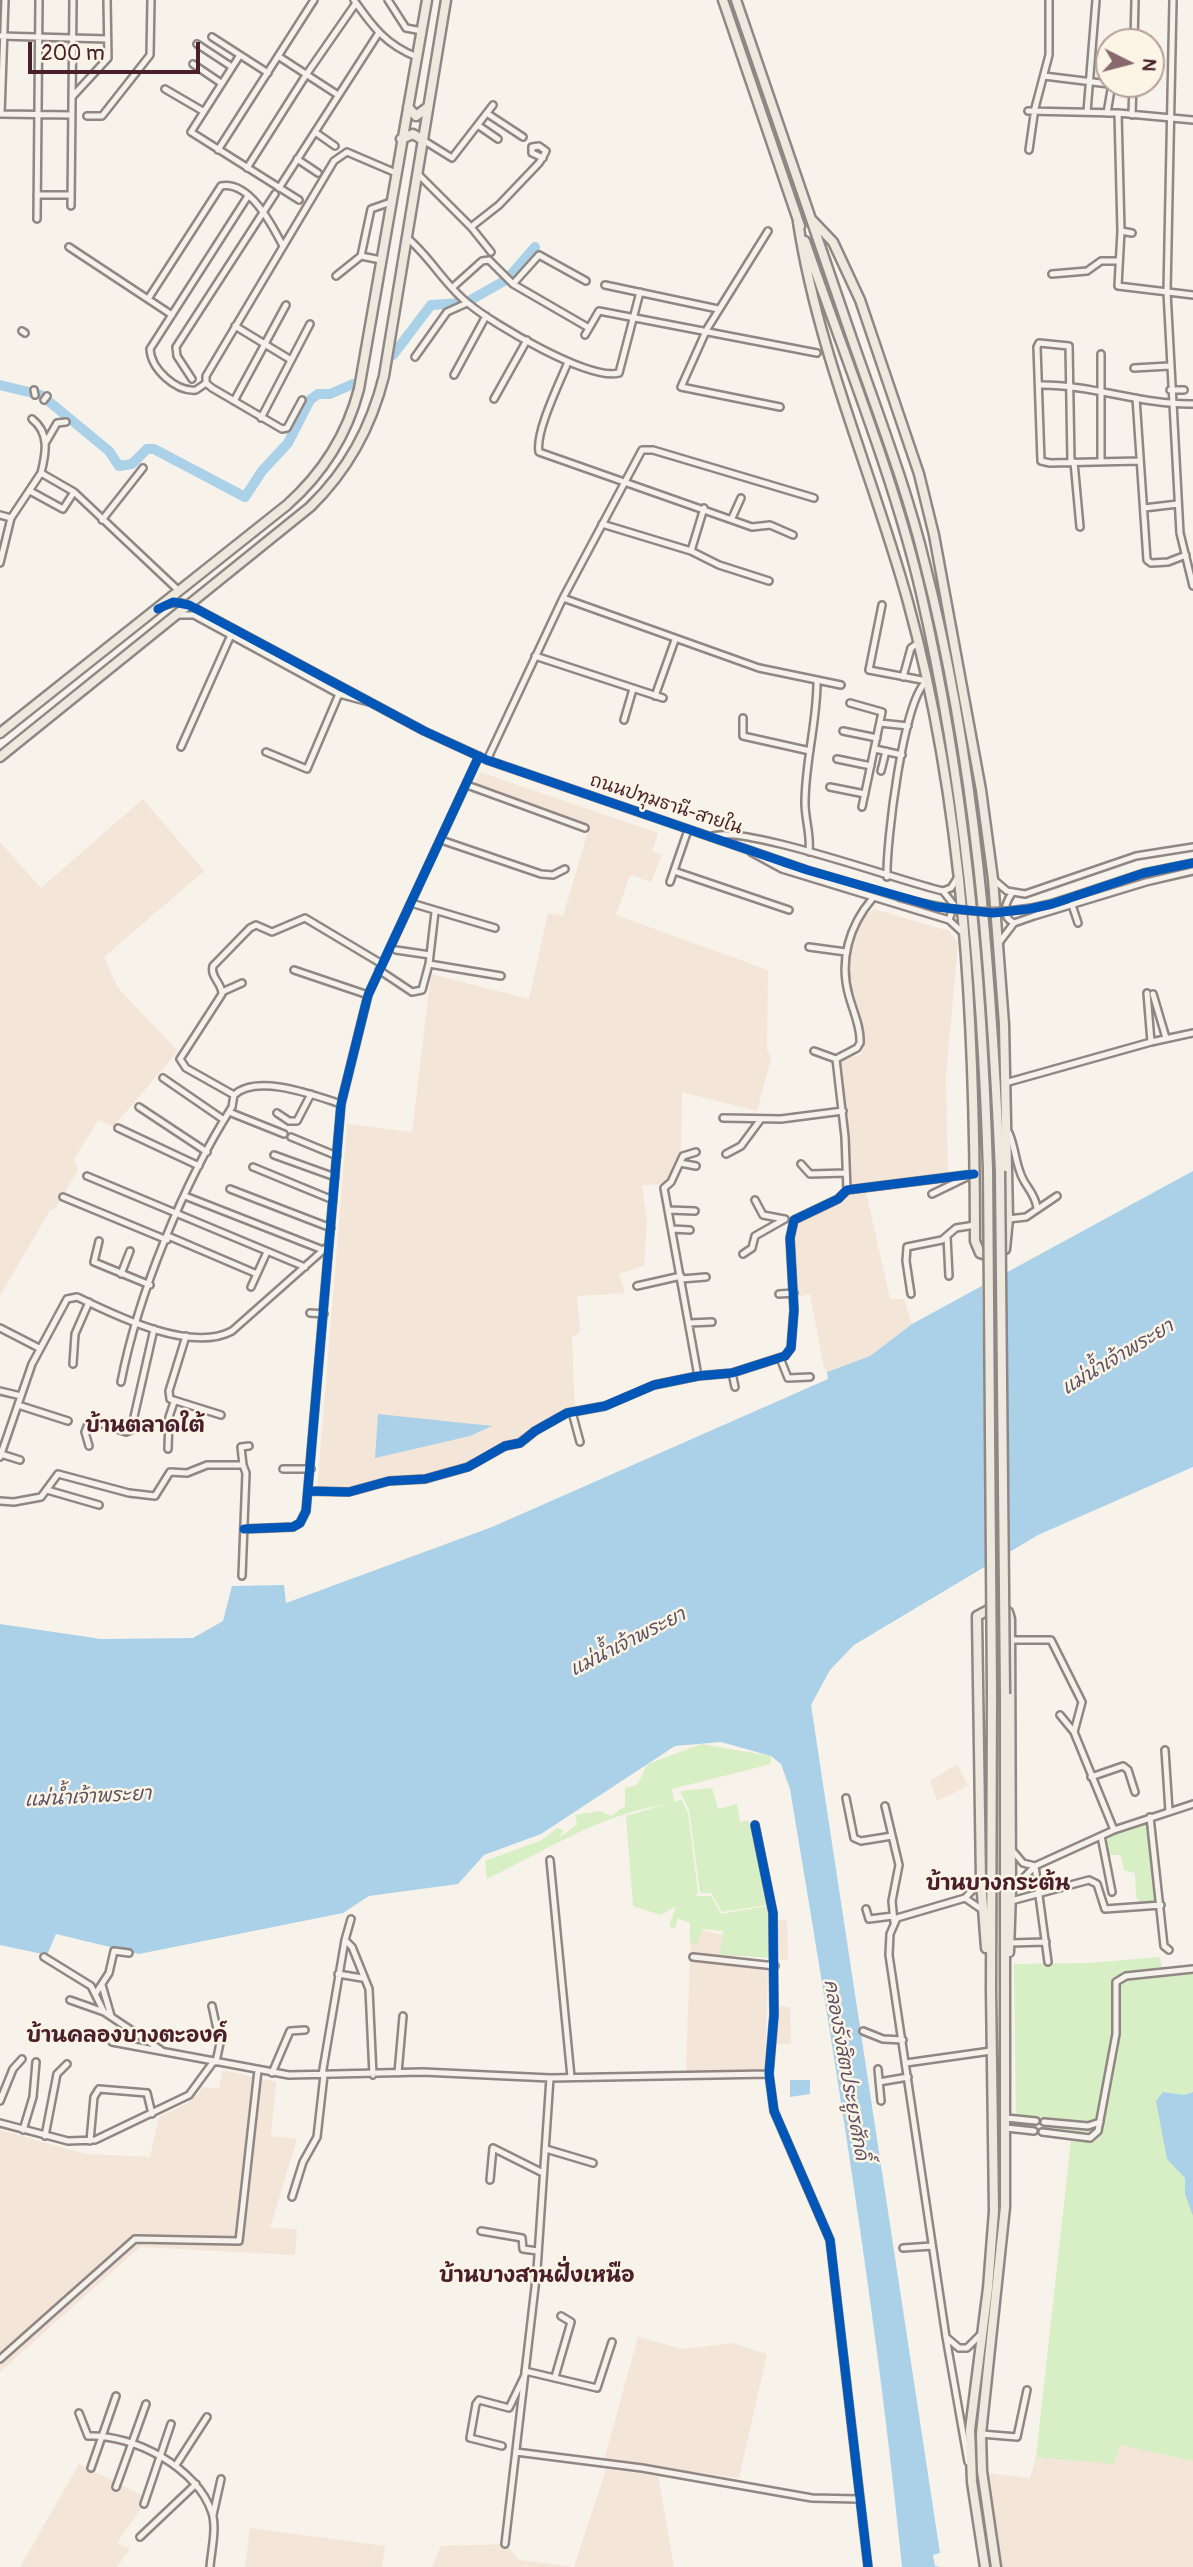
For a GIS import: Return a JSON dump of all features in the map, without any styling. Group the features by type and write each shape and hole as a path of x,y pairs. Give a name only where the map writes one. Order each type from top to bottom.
{"main road":[{"path":"0,733 303,490 334,451 349,422 359,389 427,0"},
{"path":"0,757 310,507 337,479 356,450 373,413 384,376 446,0"},
{"path":"723,0 798,222 822,335 906,594 937,728 959,875 969,970 976,1248 989,1256 1005,1249 1008,1219 999,944 993,878 962,679 919,474 869,324 833,242 811,219"},
{"path":"736,0 901,482 932,593 971,793 988,945 1000,1171 1006,2128 1003,2243 981,2434 982,2471 996,2567"},
{"path":"408,106 416,116 428,107"},
{"path":"401,139 413,134 423,140"},
{"path":"806,256 885,473 921,593 942,698 970,874 984,1034 988,1170 994,2211 971,2412 972,2482 985,2567"},
{"path":"947,667 962,679"},
{"path":"937,728 942,698"},
{"path":"994,1032 1000,968"},
{"path":"969,970 984,1034"},
{"path":"991,1990 981,1881 977,1616 994,1606 1007,1612 1011,1640 1011,1901 1010,1943 1004,1989"}],"street":[{"path":"5,0 1,114 72,115"},
{"path":"37,219 39,0"},
{"path":"71,206 73,0"},
{"path":"72,97 107,60 107,0"},
{"path":"87,116 102,116 150,55 151,0"},
{"path":"218,150 314,0"},
{"path":"388,0 406,28 422,31"},
{"path":"1029,150 1031,112 1049,55 1049,0"},
{"path":"1087,112 1096,0"},
{"path":"1134,28 1135,0"},
{"path":"1173,0 1167,292 1169,366 1178,504 1193,586"},
{"path":"247,168 355,1 378,34 391,45 417,57"},
{"path":"191,379 187,368 177,356 176,347 378,34"},
{"path":"2,36 107,39"},
{"path":"212,37 268,73"},
{"path":"197,44 232,67"},
{"path":"240,55 201,110 191,132 277,191 299,200"},
{"path":"278,56 338,95"},
{"path":"193,64 221,83"},
{"path":"1044,76 1095,82"},
{"path":"165,89 201,110"},
{"path":"1107,113 1109,98"},
{"path":"1132,115 1133,98"},
{"path":"423,140 452,158 493,105"},
{"path":"1031,112 1118,113 1193,120"},
{"path":"1118,113 1121,231 1118,286 1193,295"},
{"path":"488,114 523,137"},
{"path":"479,126 498,139"},
{"path":"314,132 335,146"},
{"path":"206,383 206,376 334,161 347,152 396,173"},
{"path":"297,159 318,173"},
{"path":"471,227 499,205 543,159"},
{"path":"417,173 471,227 491,252"},
{"path":"148,299 216,191 229,186 248,197 264,211 284,246"},
{"path":"37,195 71,195"},
{"path":"206,383 197,390 186,390 163,374 151,361 153,342 248,197"},
{"path":"336,276 361,256 371,209 391,202"},
{"path":"768,231 718,309 681,387 780,407"},
{"path":"1121,231 1132,233"},
{"path":"406,237 467,303 527,340 568,362 591,370 619,373 640,292"},
{"path":"69,247 172,315"},
{"path":"513,284 539,255 586,281"},
{"path":"361,256 381,260"},
{"path":"453,287 487,260 513,284 587,331 599,311 707,329 817,352"},
{"path":"1052,274 1087,271 1101,261 1118,261"},
{"path":"605,285 718,309"},
{"path":"415,357 447,312 467,303"},
{"path":"234,401 286,304"},
{"path":"454,375 486,316"},
{"path":"261,418 310,324"},
{"path":"235,326 292,360"},
{"path":"494,399 527,340"},
{"path":"1080,527 1072,462 1069,346 1039,343 1041,461 1072,462 1140,461"},
{"path":"1101,354 1101,461"},
{"path":"568,362 540,436 539,452 733,518 752,527 770,525 793,535"},
{"path":"1134,368 1169,366"},
{"path":"206,383 261,418 285,429 302,400"},
{"path":"1039,385 1069,384 1171,404 1193,404"},
{"path":"1170,390 1184,390"},
{"path":"1136,398 1149,563 1168,562 1186,555"},
{"path":"0,563 11,518 41,473 45,443 43,429 32,419"},
{"path":"45,443 57,423 66,422"},
{"path":"487,760 563,598 642,450 649,449 814,498"},
{"path":"102,520 143,468"},
{"path":"41,473 74,492 178,590"},
{"path":"30,491 63,509 74,492"},
{"path":"733,518 741,498"},
{"path":"1144,508 1178,504"},
{"path":"691,551 704,508"},
{"path":"0,515 11,518"},
{"path":"602,524 691,551 719,565 769,581"},
{"path":"563,598 759,668 841,685"},
{"path":"158,608 173,602 189,605"},
{"name":"ถนนปทุมธานี-สายใน","path":"189,605 369,702 487,760 807,870 898,897 937,907 993,913 1030,909 1102,886 1193,863"},
{"path":"883,605 869,670 927,681 912,704 891,816 887,877"},
{"name":"ถนนปทุมธานี-สายใน","path":"176,615 194,615 339,694 369,702"},
{"path":"181,747 231,635"},
{"path":"655,696 675,640"},
{"path":"903,677 911,648 918,643"},
{"path":"535,656 663,698"},
{"path":"297,671 301,664"},
{"path":"809,852 811,839 805,804 817,682"},
{"path":"624,720 633,689"},
{"path":"266,752 307,769 339,694"},
{"path":"850,703 878,708 882,712 862,807"},
{"path":"743,718 743,736 810,751"},
{"path":"880,723 908,726"},
{"path":"843,731 877,738"},
{"path":"874,749 902,755"},
{"path":"881,771 886,751"},
{"path":"244,1530 293,1527 300,1523 309,1491 341,1104 368,995 479,756"},
{"path":"837,759 871,766"},
{"path":"467,785 585,828"},
{"path":"830,787 865,794"},
{"path":"670,882 688,830"},
{"name":"ถนนปทุมธานี-สายใน","path":"710,837 722,833 809,852 887,877 943,891"},
{"path":"441,840 541,874 553,875 565,869"},
{"path":"743,846 782,869 872,899 949,920 962,932 967,948"},
{"path":"993,878 1012,893 1032,893 1147,853 1193,847"},
{"path":"674,871 789,910"},
{"path":"999,944 1014,923 1114,891 1193,871"},
{"path":"949,920 954,905 943,891 951,888 959,875"},
{"path":"1012,893 1004,909 1006,917 1014,923"},
{"path":"814,1051 836,1059 857,1048 860,1043 848,992 846,951 856,920 872,899"},
{"path":"411,903 495,928"},
{"path":"1072,905 1079,923"},
{"path":"222,992 213,975 213,966 256,925 272,932 304,918 381,967 407,989 419,992 429,964 435,912"},
{"path":"809,947 846,951"},
{"path":"396,950 430,955"},
{"path":"429,964 501,976"},
{"path":"294,970 368,995"},
{"path":"234,1095 186,1068 180,1059 222,992 242,983"},
{"path":"1151,1042 1150,993 1166,1038"},
{"path":"1005,1083 1166,1038 1193,1033"},
{"path":"836,1059 843,1111 847,1191"},
{"path":"163,1078 224,1120"},
{"path":"121,1382 136,1323 175,1214 229,1112 234,1095 245,1088 273,1086 341,1104"},
{"path":"277,1113 289,1121 297,1121 311,1094"},
{"path":"139,1107 207,1152"},
{"path":"723,1118 761,1119 843,1111"},
{"path":"229,1112 284,1134"},
{"path":"726,1154 741,1146 761,1119"},
{"path":"1006,1127 1016,1151 1020,1173 1035,1196 1037,1208"},
{"path":"118,1128 200,1166"},
{"path":"291,1137 337,1156"},
{"path":"696,1152 687,1153 671,1182 664,1186 698,1376"},
{"path":"274,1155 335,1177"},
{"path":"680,1163 696,1166"},
{"path":"801,1164 810,1174 846,1173"},
{"path":"253,1167 333,1200"},
{"path":"755,1200 763,1215 794,1220 838,1199 847,1191 974,1175"},
{"path":"932,1194 974,1175"},
{"path":"87,1176 305,1267"},
{"path":"230,1189 331,1228"},
{"path":"185,1196 323,1250"},
{"path":"1008,1219 1026,1217 1057,1196"},
{"path":"63,1197 257,1273"},
{"path":"669,1210 695,1211"},
{"path":"743,1254 752,1248 755,1236 785,1219"},
{"path":"309,1491 349,1492 389,1480 437,1476 468,1466 505,1446 520,1443 535,1431 572,1412 605,1406 654,1385 698,1376 732,1373 780,1358 791,1348 794,1293 790,1238 794,1220"},
{"path":"911,1294 906,1261 907,1247 947,1237 956,1228 975,1224"},
{"path":"673,1229 690,1230"},
{"path":"947,1237 949,1276"},
{"path":"99,1241 94,1262 150,1285"},
{"path":"20,1460 1,1455 39,1348 67,1299 77,1297 155,1329 220,1338 232,1331 330,1245"},
{"path":"121,1274 130,1251"},
{"path":"251,1287 267,1252"},
{"path":"637,1286 681,1278 706,1277"},
{"path":"779,1294 794,1293"},
{"path":"73,1364 75,1335 89,1303"},
{"path":"310,1313 324,1314"},
{"path":"689,1323 712,1322"},
{"path":"0,1328 39,1348"},
{"path":"89,1446 85,1432 88,1424 99,1423 126,1432 131,1430 155,1329"},
{"path":"186,1335 169,1391 170,1399 221,1415"},
{"path":"780,1358 788,1378 810,1377"},
{"path":"732,1373 735,1387"},
{"path":"0,1391 21,1396"},
{"path":"168,1450 168,1425 174,1402"},
{"path":"18,1405 68,1422"},
{"path":"572,1412 580,1442"},
{"path":"242,1576 244,1530 241,1447 249,1446"},
{"path":"0,1501 37,1499 47,1490 55,1475 63,1474 129,1493 155,1496 170,1472 187,1473 206,1465 243,1465"},
{"path":"283,1469 311,1469"},
{"path":"47,1490 99,1505"},
{"path":"1011,1640 1051,1640 1082,1702 1074,1732"},
{"path":"1060,1715 1074,1732 1114,1830"},
{"path":"1165,1750 1169,1811"},
{"path":"1091,1777 1122,1766 1128,1770 1135,1792"},
{"path":"846,1798 854,1838 861,1841 892,1836"},
{"path":"1011,1891 1035,1866 1114,1830 1193,1804"},
{"path":"885,1807 899,1865 892,1901 894,1919 889,1955 946,2337 972,2482"},
{"path":"1150,1817 1164,1946 1169,1950"},
{"path":"755,1825 773,1913 775,1966 769,2074 774,2111 830,2240 868,2567"},
{"path":"1101,1836 1112,1892"},
{"path":"1012,1850 1023,1863 1035,1866"},
{"path":"550,1860 571,2077"},
{"path":"1035,1866 1048,1962"},
{"path":"1011,1901 1089,1880 1097,1885 1105,1909 1161,1905"},
{"path":"866,1909 869,1919 894,1919 965,1898 981,1881"},
{"path":"965,1898 976,1903 984,1919"},
{"path":"292,2197 303,2162 317,2137 322,2075 331,2033 338,1975 351,1919"},
{"path":"346,1937 369,1989 373,2075"},
{"path":"1010,1943 1046,1942"},
{"path":"96,1993 109,1973 114,1951 129,1953"},
{"path":"44,1957 76,1974 96,1993 108,2014"},
{"path":"693,1957 775,1966"},
{"path":"1042,2132 1090,2138 1098,2131 1115,2034 1116,1982 1126,1976 1193,1969"},
{"path":"338,1975 363,1978"},
{"path":"102,1985 108,2014"},
{"path":"70,2000 108,2014 164,2052"},
{"path":"0,2123 45,2136 90,2141 189,2095 215,2062 220,2043 212,2007"},
{"path":"398,2073 403,2016"},
{"path":"272,2073 290,2031 305,2030"},
{"path":"863,2031 883,2039 903,2040"},
{"path":"112,2042 272,2073 309,2075 398,2073 550,2078 769,2074"},
{"path":"906,2063 991,2051"},
{"path":"0,2101 13,2069 22,2059"},
{"path":"23,2130 33,2097 36,2062"},
{"path":"45,2136 57,2074 67,2064"},
{"path":"878,2069 881,2101"},
{"path":"0,2359 135,2239 239,2241 258,2070"},
{"path":"879,2082 908,2077"},
{"path":"505,2543 538,2251 550,2078"},
{"path":"90,2141 94,2097 99,2089 147,2093 152,2114"},
{"path":"1006,2118 1036,2121"},
{"path":"1044,2122 1088,2126 1100,2122"},
{"path":"1006,2128 1034,2131"},
{"path":"489,2180 493,2148 544,2173"},
{"path":"546,2149 593,2163"},
{"path":"481,2231 522,2238 523,2249 538,2251"},
{"path":"903,2248 932,2246"},
{"path":"555,2377 571,2322 561,2316"},
{"path":"946,2337 959,2348 967,2348 982,2333"},
{"path":"525,2373 599,2387 612,2342"},
{"path":"502,2446 470,2438 476,2404 480,2400 509,2408 525,2373"},
{"path":"981,2434 1017,2437 1027,2390"},
{"path":"91,2468 116,2396"},
{"path":"116,2487 146,2404"},
{"path":"79,2413 86,2435 103,2435 176,2465 196,2484 213,2515"},
{"path":"176,2465 207,2417"},
{"path":"144,2504 172,2424"},
{"path":"516,2452 642,2468 812,2498 858,2499"},
{"path":"210,2567 213,2515 221,2479"},
{"path":"140,2537 196,2484"}],"shaded area":[{"path":"480,772 658,833 652,852 662,854 651,882 630,875 616,915 768,970 767,1050 771,1058 757,1111 682,1092 681,1160 668,1184 642,1185 647,1220 644,1266 619,1274 625,1293 577,1296 580,1332 572,1337 575,1411 555,1414 552,1421 533,1426 526,1439 488,1452 474,1463 431,1478 381,1481 350,1492 317,1491 347,1124 412,1132 431,974 529,999 548,913 563,916 588,831 473,788"},
{"path":"143,799 204,871 104,957 118,988 178,1051 113,1127 98,1120 74,1160 78,1170 54,1210 50,1210 0,1296 0,842 41,888"},
{"path":"874,909 949,931 958,943 946,1077 948,1179 848,1191 839,1064 862,1054 863,1041 849,984 848,955 858,921"},
{"path":"866,1192 890,1299 904,1299 912,1324 870,1356 827,1372 810,1294 797,1297 792,1229 795,1222 831,1208 848,1193"},
{"path":"957,1764 968,1786 937,1801 930,1781"},
{"path":"778,1920 787,1920 788,1959 780,1960"},
{"path":"691,1928 728,1936 730,1961 768,1963 765,2071 686,2071"},
{"path":"777,2006 790,2007 791,2044 777,2044"},
{"path":"223,2070 276,2082 271,2136 297,2139 270,2228 297,2229 295,2255 140,2247 0,2372 0,2130 86,2154 150,2157 159,2117 188,2103 204,2087 219,2089"},
{"path":"638,2337 683,2349 732,2343 767,2354 739,2478 604,2460"},
{"path":"1120,2445 1193,2461 1193,2567 1002,2567 987,2473 1030,2478 1036,2457 1114,2463"},
{"path":"79,2464 148,2498 117,2543 130,2549 117,2567 20,2567"},
{"path":"606,2469 658,2476 674,2567 574,2567"},
{"path":"250,2528 385,2546 382,2567 245,2567"},
{"path":"505,2544 519,2560 574,2567 432,2567 441,2546"}],"green space":[{"path":"701,1744 771,1756 771,1764 672,1789 674,1802 682,1800 688,1813 698,1893 695,1896 711,1896 721,1914 767,1906 772,1958 720,1955 723,1931 703,1929 696,1946 690,1942 690,1923 678,1918 675,1928 669,1927 676,1906 661,1915 633,1906 626,1816 666,1804 642,1809 596,1825 487,1879 485,1861 542,1840 557,1828 563,1830 559,1838 577,1824 575,1815 600,1811 611,1816 625,1806 625,1788 637,1785 648,1764"},
{"path":"712,1788 718,1809 737,1804 740,1822 748,1820 767,1905 722,1912 711,1893 700,1893 689,1810 680,1791"},
{"path":"1144,1820 1149,1833 1156,1903 1143,1906 1136,1897 1135,1873 1124,1870 1121,1855 1109,1855 1103,1837"},
{"path":"1160,1957 1162,1969 1193,1964 1193,2461 1120,2445 1114,2464 1036,2457 1072,2131 1016,2122 1014,1964 1089,1963"}],"water":[{"path":"1193,1171 1193,1467 1038,1535 854,1645 830,1670 811,1705 940,2553 933,2555 935,2566 941,2567 902,2567 880,2372 852,2177 790,1789 781,1764 771,1756 721,1742 675,1746 541,1834 484,1855 458,1884 369,1896 343,1913 139,1954 56,1934 47,1955 0,1945 0,1624 101,1639 193,1638 223,1621 232,1586 284,1585 286,1603 492,1527 828,1379 827,1372 870,1356 912,1324"},
{"path":"378,1414 492,1426 470,1436 375,1458"},
{"path":"790,2080 810,2080 810,2094 790,2097"},
{"path":"1163,2092 1184,2095 1193,2092 1193,2216 1185,2194 1185,2178 1167,2159 1156,2101"}],"pier":[{"path":"1006,1268 1010,1556 986,1570 982,1281"}],"waterway":[{"path":"509,277 535,247"},
{"path":"469,301 504,281"},
{"path":"393,355 431,305 463,303"},
{"path":"0,385 41,395 109,451 119,466 132,464 147,449 154,449 245,497 262,471 288,443 310,400 318,394 330,394 353,384"}],"cycle path":[{"path":"158,609 173,602 189,605 424,731 487,760 807,870 937,907 993,913 1029,909 1144,873 1193,863"},
{"path":"244,1529 293,1527 300,1523 306,1511 341,1104 368,995 479,756"},
{"path":"309,1491 349,1492 389,1481 425,1479 468,1467 505,1446 520,1443 567,1413 605,1406 654,1385 698,1376 732,1373 785,1356 791,1348 794,1310 790,1238 794,1220 838,1199 847,1190 974,1174"},
{"path":"755,1825 773,1913 774,2015 769,2074 774,2111 830,2240 868,2567"}],"district":[{"name":"บ้านตลาดใต้","path":"145,1427"},
{"name":"บ้านบางกระต้น","path":"998,1885"},
{"name":"บ้านคลองบางตะองค์","path":"127,2037"},
{"name":"บ้านบางสานฝั่งเหนือ","path":"537,2277"}],"water label":[{"name":"แม่น้ำเจ้าพระยา","path":"1118,1358"},
{"name":"แม่น้ำเจ้าพระยา","path":"628,1643"},
{"name":"แม่น้ำเจ้าพระยา","path":"88,1798"},
{"name":"คลองรังสิตประยูรศักดิ์","path":"845,2070"}]}
